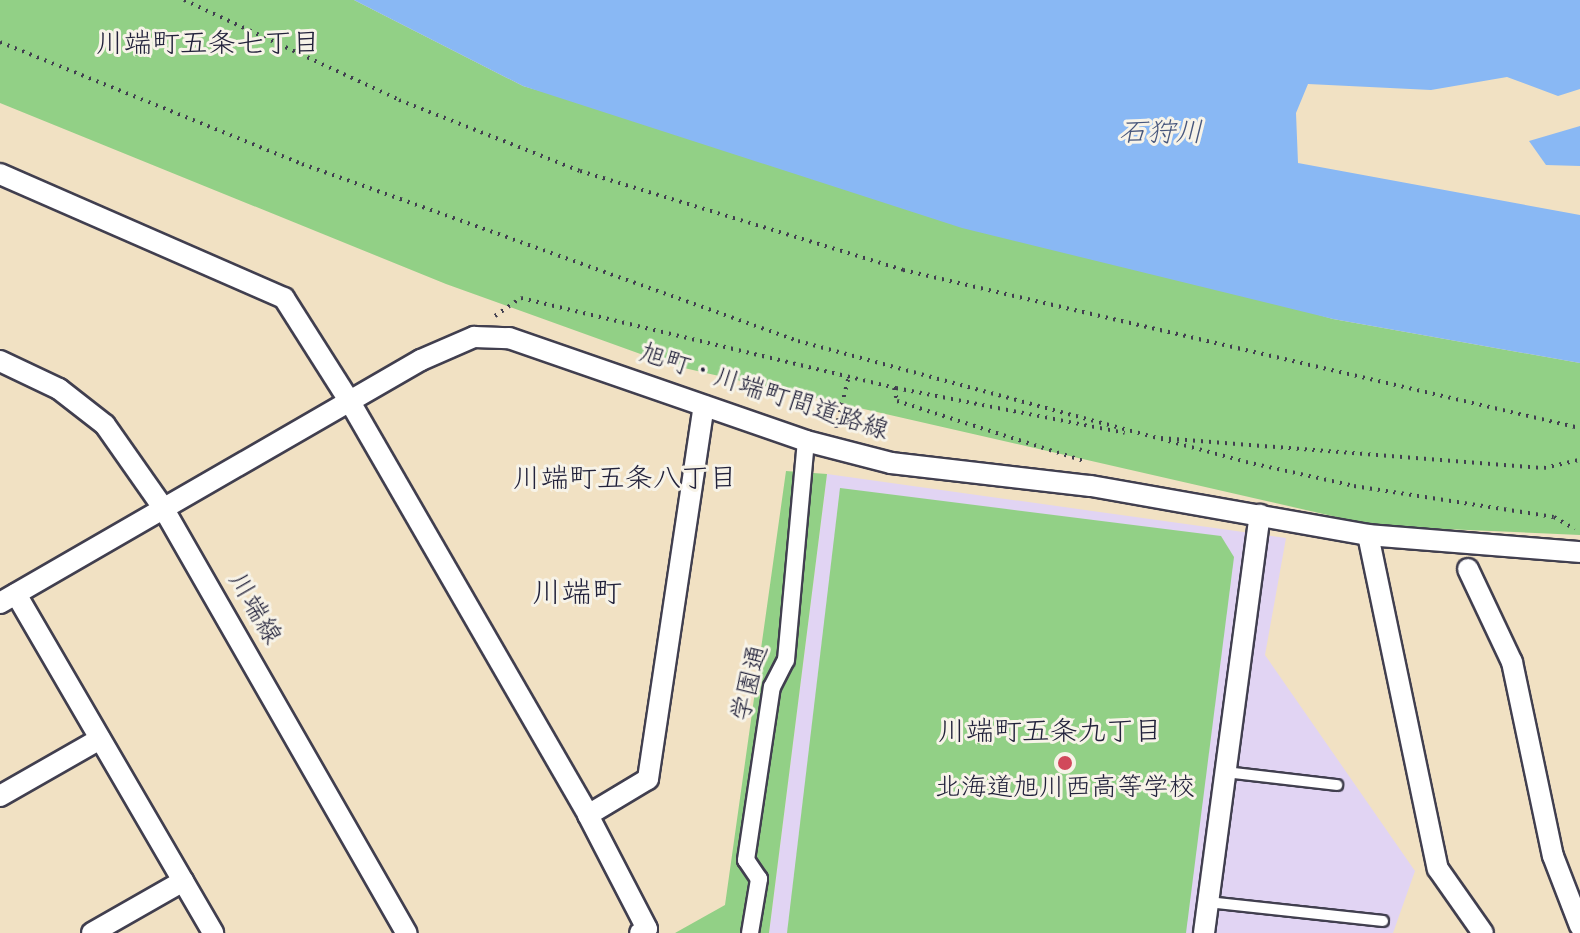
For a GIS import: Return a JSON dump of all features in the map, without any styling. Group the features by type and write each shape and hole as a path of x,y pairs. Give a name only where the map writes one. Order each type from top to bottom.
{"street":[{"path":"0,174 284,298 350,402 588,815 647,929 640,933"},
{"name":"旭町・川端町間道路線","path":"8,598 162,506 421,360 474,337 509,338 806,441 891,463 1091,486 1368,535 1580,552"},
{"name":"川端線","path":"0,361 59,389 105,425 162,506 407,933"},
{"path":"588,815 648,779 704,406"},
{"name":"学園通","path":"750,933 759,879 746,860 772,687 786,660 806,441"},
{"path":"1204,933 1260,515"},
{"path":"1368,535 1438,869 1483,933"},
{"path":"1468,569 1512,662 1553,856 1580,926"},
{"path":"8,598 100,739 213,933"},
{"path":"0,796 100,739"},
{"path":"92,933 183,881"}],"lane":[{"path":"1226,772 1337,785"},
{"path":"1208,902 1383,921"}],"path":[{"path":"184,0 399,100 580,171 888,266 1580,428"},
{"path":"0,42 302,164 548,256 798,341 1148,436 1354,486 1554,517 1580,537"},
{"path":"474,337 509,302 521,298 894,387 1148,436 1544,468 1580,460"},
{"path":"837,424 849,376"},
{"path":"894,387 897,401 1091,464"}],"shaded area":[{"name":"北海道旭川西高等学校","path":"827,474 1286,538 1265,655 1415,871 1393,933 769,933"}],"green space":[{"path":"0,0 354,0 523,86 1333,319 1580,363 1580,535 1376,526 671,365 446,284 0,103"},
{"path":"786,471 827,474 769,933 675,933 725,905"},
{"name":"北海道旭川西高等学校","path":"840,488 1221,536 1234,557 1186,933 787,933"}],"water":[{"name":"石狩川","path":"354,0 1580,0 1580,89 1558,96 1507,77 1431,90 1308,84 1296,113 1298,163 1580,215 1580,363 1333,319 962,228 523,86"},
{"path":"1580,126 1580,166 1546,165 1529,141"}],"place":[{"name":"北海道旭川西高等学校","path":"1065,763"}],"district":[{"name":"川端町五条七丁目","path":"208,47"},
{"name":"川端町五条八丁目","path":"625,482"},
{"name":"川端町","path":"577,597"},
{"name":"川端町五条九丁目","path":"1050,735"}]}
